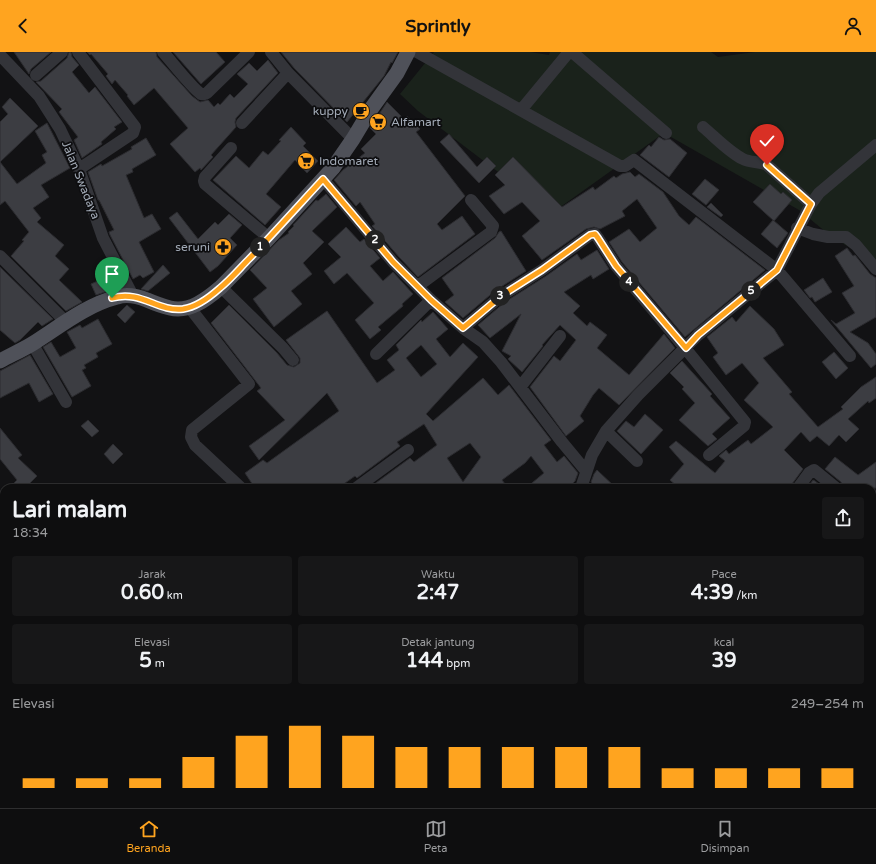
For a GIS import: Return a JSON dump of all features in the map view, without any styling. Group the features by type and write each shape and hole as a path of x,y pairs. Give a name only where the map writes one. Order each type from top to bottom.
{"main road":[{"path":"0,361 32,343 65,321 112,298 133,296 170,308 190,308 205,300 221,288 323,179 353,139 371,109 397,73 408,52"}],"street":[{"path":"36,74 62,52"},
{"path":"78,52 135,127 133,133 79,169"},
{"path":"163,52 201,94 207,93 249,52"},
{"path":"272,52 288,73 353,139"},
{"path":"417,52 620,166 626,165 634,160 777,270 850,356"},
{"path":"521,110 569,52"},
{"path":"572,52 666,134"},
{"name":"Jalan Swadaya","path":"0,54 39,96 60,129 79,169 103,238 133,296"},
{"path":"242,123 288,73"},
{"path":"703,127 738,156 748,161 763,162 811,204"},
{"path":"581,484 596,446 606,431 638,395 698,335 777,270 797,228 819,193 876,145"},
{"path":"231,148 205,177 205,184 269,238"},
{"path":"323,179 393,262 431,300 463,328 483,342 502,362 562,442 586,471"},
{"path":"418,286 493,229 493,226 471,200"},
{"path":"797,228 813,234 828,237 846,237 856,245 876,270"},
{"path":"463,328 501,296 542,270 590,235 595,234 616,266 686,348 745,422 744,426 708,455"},
{"path":"0,256 65,321"},
{"path":"221,288 273,338 293,360"},
{"path":"376,354 431,300"},
{"path":"190,308 249,384 192,430 191,437 195,444 236,484"},
{"path":"521,386 560,336"},
{"path":"32,343 66,402"},
{"path":"606,431 637,461"},
{"path":"361,484 408,450"},
{"path":"801,484 809,473 814,470 831,484"}],"shaded area":[{"path":"434,52 530,52 549,55 550,52 711,52 718,57 755,52 876,52 876,263 832,237 799,210 664,133 552,213 418,111 400,94"}],"building":[{"path":"14,52 51,52 31,69 29,74"},
{"path":"69,52 71,52 72,57 79,65 72,72 89,93 95,87 122,122 114,127 116,129 101,142 102,144 82,158 74,140 78,137 59,112 62,109 36,82 41,81 67,58"},
{"path":"87,52 156,52 157,57 192,96 200,102 208,100 214,107 218,103 220,105 230,94 234,98 248,84 237,74 249,63 257,71 268,60 278,73 236,118 236,127 211,155 213,157 201,170 200,168 195,172 170,144 188,128 154,88 134,105 127,96 128,95 115,80 112,84 106,76 108,74 91,54 90,55"},
{"path":"173,52 216,52 225,62 201,84"},
{"path":"281,52 398,52 384,76 347,122 294,68"},
{"path":"10,98 38,126 0,162 0,122 8,114 2,107"},
{"path":"387,102 404,119 407,116 420,129 416,132 465,196 437,224 442,230 462,216 475,234 418,277 372,226 375,224 360,202 356,206 334,180 343,170 365,153 361,149 376,134 370,128"},
{"path":"47,123 70,168 41,185 49,197 33,208 41,218 37,222 64,245 55,256 69,269 59,280 82,302 66,311 11,256 24,241 22,240 29,232 5,201 0,205 0,162 17,184 46,163 42,155 47,152 35,131"},
{"path":"291,127 306,143 303,146 318,161 307,173 295,160 266,194 281,207 265,225 213,180 236,156 249,168 263,151 268,155"},
{"path":"449,134 477,167 487,157 496,166 479,183 440,142"},
{"path":"659,137 664,140 670,139 687,153 669,177 640,155 649,145 651,147"},
{"path":"146,138 156,155 132,169 133,172 126,175 144,218 152,214 161,229 139,242 154,272 143,278 140,275 133,279 110,235 109,232 114,230 98,200 88,172 132,149 131,147"},
{"path":"513,157 562,207 593,187 595,190 614,176 616,178 622,174 630,172 635,177 639,174 663,192 679,216 689,225 696,217 765,270 685,337 622,262 609,242 629,229 640,242 657,228 637,199 622,211 625,216 600,229 594,227 586,229 542,260 522,236 540,221 522,202 504,214 489,196 505,185 495,175"},
{"path":"705,179 719,190 706,205 692,194"},
{"path":"770,184 781,194 783,192 792,200 774,221 753,202"},
{"path":"326,194 337,207 312,231 324,242 303,263 312,274 291,291 302,304 274,327 253,299 267,288 250,270 279,240 289,233 288,232 294,226 293,225 316,200 318,201"},
{"path":"711,203 723,215 721,217 707,207"},
{"path":"177,212 198,239 215,222 218,225 229,214 242,225 230,238 237,245 218,266 210,272 169,218"},
{"path":"773,220 788,233 777,248 761,234"},
{"path":"346,227 360,242 364,239 380,258 370,266 383,281 393,272 413,294 402,304 403,306 378,327 381,330 370,339 355,320 374,303 347,273 334,284 324,271 341,257 328,244"},
{"path":"501,231 526,271 496,290 463,318 445,302 454,295 442,278 495,238"},
{"path":"847,248 853,256 855,255 870,274 876,278 876,317 850,332 868,343 876,354 876,364 871,368 831,320 836,324 855,313 842,293 854,286 835,256"},
{"path":"597,250 609,269 593,279 591,275 564,292 580,306 573,313 587,326 590,322 607,335 597,348 629,375 664,334 675,348 619,405 599,388 580,416 584,421 566,436 530,387 554,356 560,361 576,340 560,325 542,345 543,346 522,372 508,359 511,356 502,351 521,314 490,338 478,325 505,302 577,254 581,260"},
{"path":"163,265 170,273 148,291 141,289"},
{"path":"0,267 53,319 42,326 38,322 15,343 0,330"},
{"path":"111,275 117,288 96,295 91,284"},
{"path":"823,278 832,292 815,302 804,290"},
{"path":"127,305 135,312 125,323 117,315"},
{"path":"229,305 287,365 294,367 300,363 300,358 286,340 327,311 377,383 395,370 387,360 399,350 396,345 421,320 422,322 433,312 448,329 436,339 450,357 463,343 478,357 426,414 433,421 483,378 498,395 509,385 551,440 544,445 557,462 564,456 578,473 572,484 531,484 544,473 531,456 525,463 502,480 505,484 374,484 410,458 414,462 437,445 424,424 397,442 400,446 357,478 355,476 344,484 252,484 245,473 263,460 267,463 339,411 327,393 259,460 249,446 285,420 257,391 261,388 211,323","holes":["421,345 437,364 421,377 406,358","470,443 481,457 463,482 447,458"]},
{"path":"750,306 774,329 784,345 763,358 792,392 789,394 818,427 843,409 841,407 861,387 876,377 876,398 869,403 868,401 848,419 859,429 846,442 839,435 829,446 817,436 810,442 801,432 784,450 803,469 792,484 674,484 670,480 684,464 669,447 676,441 715,473 725,461 719,456 726,450 729,454 748,440 751,444 773,427 744,400 759,383 742,363 726,375 713,357 718,353 707,337 732,317 736,322"},
{"path":"98,319 112,344 96,353 98,357 84,365 86,368 82,370 91,386 72,397 43,347 51,342 60,357 76,348 67,332 80,325 82,328"},
{"path":"834,352 848,368 836,379 822,362"},
{"path":"30,355 53,394 39,402 29,383 0,398 0,371"},
{"path":"682,361 712,394 710,396 730,418 712,434 717,439 708,446 679,420 695,403 682,389 684,387 670,373"},
{"path":"645,414 663,430 641,454 617,431 626,421 634,427"},
{"path":"88,420 99,431 92,437 81,426"},
{"path":"0,428 22,455 18,458 37,476 29,484 13,484 17,480 0,459"},
{"path":"113,444 123,454 113,464 104,454"},
{"path":"835,457 858,475 876,462 876,484 842,484 825,469"},
{"path":"597,470 612,484 593,484 591,482"},
{"path":"813,480 819,484 810,484"}],"place":[{"name":"kuppy","path":"361,111"},
{"name":"Alfamart","path":"378,122"},
{"name":"Indomaret","path":"306,161"},
{"name":"seruni","path":"223,247"}],"route":[{"path":"112,298 133,296 176,309 190,308 205,300 221,288 323,179 393,262 431,300 463,328 501,296 542,270 590,235 595,234 616,266 686,348 698,335 777,270 790,242 811,204 767,165"}]}
